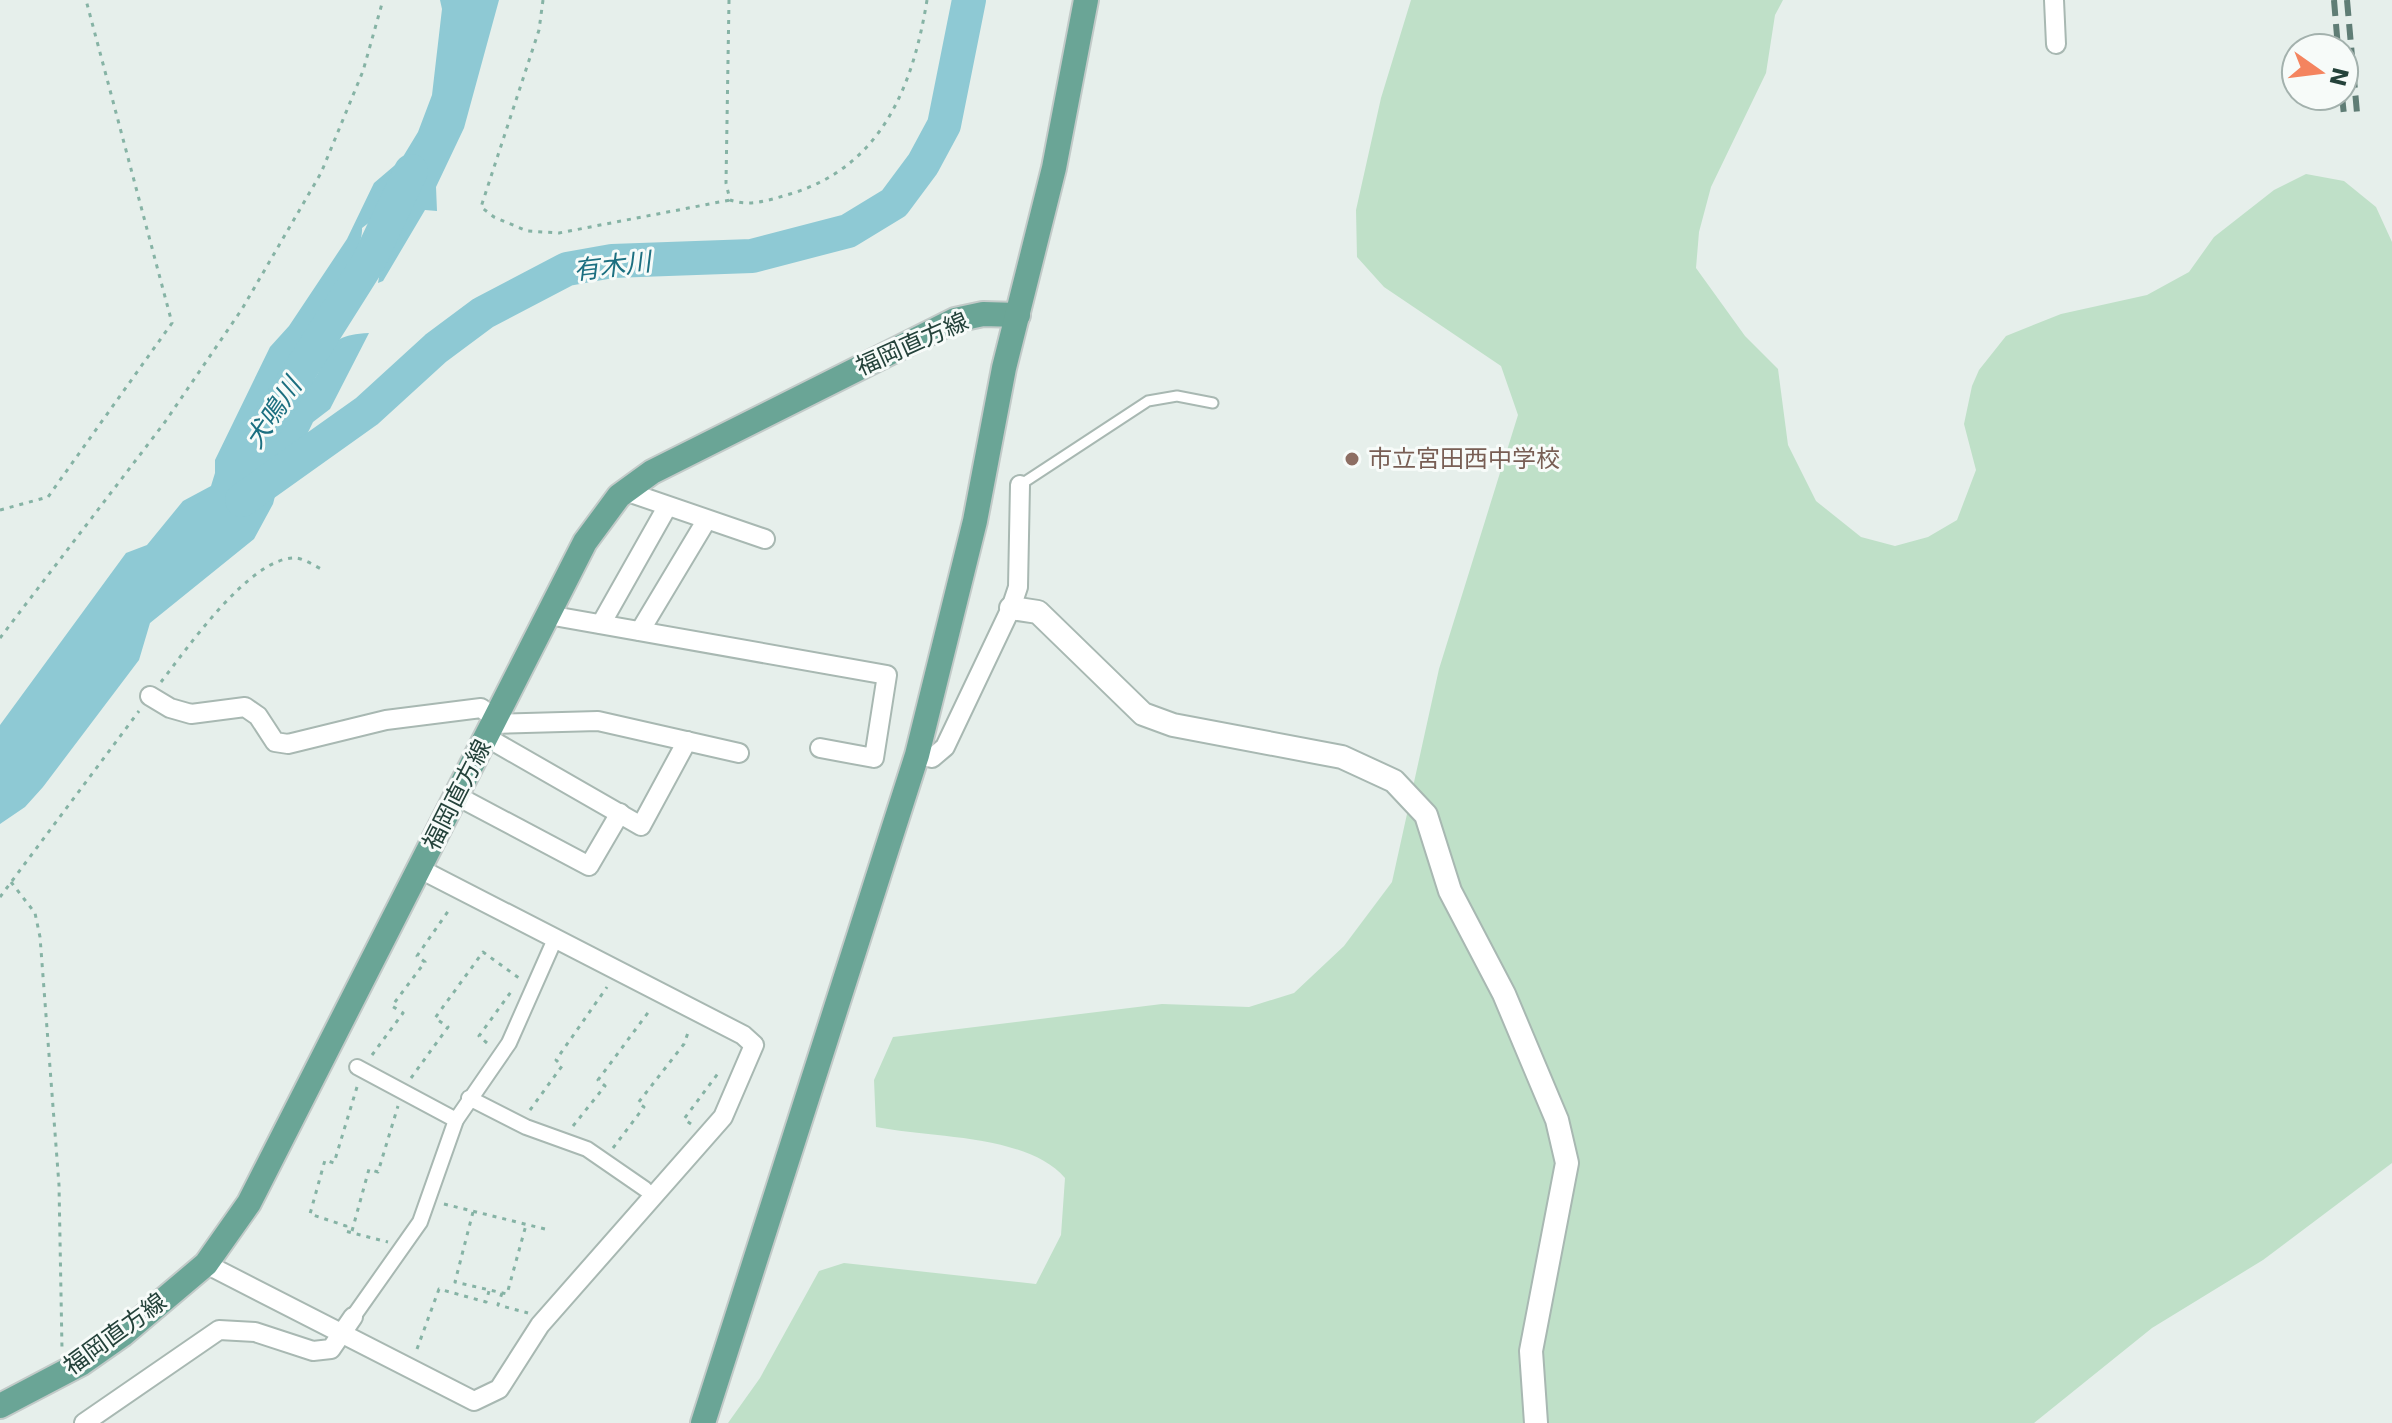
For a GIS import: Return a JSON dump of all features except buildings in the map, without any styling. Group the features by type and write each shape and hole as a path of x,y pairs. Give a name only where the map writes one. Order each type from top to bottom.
{"main road":[{"path":"703,1423 917,755 975,521 1018,315 1054,168 1086,0"},
{"name":"福岡直方線","path":"0,1406 122,1335 206,1264 249,1203 585,542 625,491 680,458 955,320 983,314 1018,315"}],"street":[{"path":"2054,0 2056,44"},
{"path":"917,755 932,758 945,747 1011,608 1018,587 1020,485"},
{"path":"625,491 765,539"},
{"path":"601,624 667,507"},
{"path":"640,631 706,521"},
{"path":"1011,608 1038,612 1143,714 1173,725 1342,757 1394,781 1426,815 1450,891 1504,994 1557,1120 1567,1163 1531,1351 1536,1423"},
{"path":"548,615 887,675 874,758 820,748"},
{"path":"150,696 170,708 191,714 245,707 258,716 275,742 288,744 386,720 481,708 491,726 641,826 687,741"},
{"path":"491,726 598,721 739,753"},
{"path":"457,796 589,866 620,813"},
{"path":"206,1264 474,1401 499,1389 547,1317 650,1194 723,1117 754,1045 697,1011 420,869"},
{"path":"84,1423 219,1330 255,1332 313,1351 331,1349 403,1247 431,1200 456,1120 509,1043 555,939"},
{"path":"359,1068 456,1120"},
{"path":"469,1098 520,1124 605,1159 650,1194"}],"lane":[{"path":"1020,485 1148,401 1177,396 1213,403"}],"path":[{"path":"0,510 48,497 172,323 86,0"},
{"path":"0,638 165,422 242,309 321,173 363,71 383,0"},
{"path":"543,0 539,30 481,207 494,217 527,231 559,233 730,200 742,204 763,202 807,189 840,173 875,139 899,100 919,51 927,0"},
{"path":"729,0 726,183 730,200"},
{"path":"11,882 35,913 40,937 59,1185 61,1373"},
{"path":"403,1247 310,1214 325,1160 334,1163 359,1068 403,1013 392,1006 425,962 417,956 462,891"},
{"path":"352,1231 369,1169 378,1172 402,1091 448,1027 435,1018 483,952 520,979 479,1036 492,1047"},
{"path":"520,1124 562,1066 556,1060 602,997 615,969"},
{"path":"561,1141 605,1086 598,1080 654,1005 659,992"},
{"path":"605,1159 644,1107 638,1103 684,1044 697,1011"},
{"path":"683,1135 692,1125 684,1119 719,1072"},
{"path":"431,1200 545,1229"},
{"path":"473,1212 455,1282 507,1294 526,1225"},
{"path":"408,1367 422,1339 439,1289 486,1302 489,1290"},
{"path":"502,1293 498,1305 547,1317"}],"green space":[{"path":"1411,0 1783,0 1775,15 1766,73 1711,187 1699,232 1696,268 1745,336 1778,369 1788,445 1816,501 1861,537 1895,546 1928,537 1957,520 1976,470 1964,424 1972,386 1979,370 2006,336 2061,314 2147,295 2189,272 2214,237 2274,190 2306,174 2344,181 2376,207 2392,242 2392,1163 2263,1260 2152,1328 2034,1423 728,1423 760,1378 819,1271 844,1263 1036,1284 1061,1235 1065,1178 1048,1164 1003,1145 876,1127 874,1080 893,1037 1162,1004 1249,1007 1294,993 1344,946 1392,882 1439,669 1518,415 1501,366 1384,287 1357,257 1356,210 1381,98"}],"water":[{"path":"440,0 499,0 464,128 436,187 437,211 425,210 383,281 378,283 400,215 379,215 362,228 354,262 344,284 286,385 305,389 320,370 332,345 352,335 369,333 330,409 313,422 301,447 284,461 273,504 254,539 150,623 139,660 43,787 25,807 0,824 0,725 126,553 147,545 183,501 211,486 215,460 270,347 289,326 347,239 374,183 401,160 418,132 432,95 442,9"}],"waterway":[{"name":"有木川","path":"242,500 367,411 436,348 483,313 567,269 612,261 752,256 848,231 894,203 923,164 944,125 969,0"},
{"name":"犬鳴川","path":"267,423 368,263 411,171"}],"railway":[{"path":"2334,0 2337,32"},
{"path":"2347,0 2357,113"}],"place":[{"name":"市立宮田西中学校","path":"1352,459"}]}
